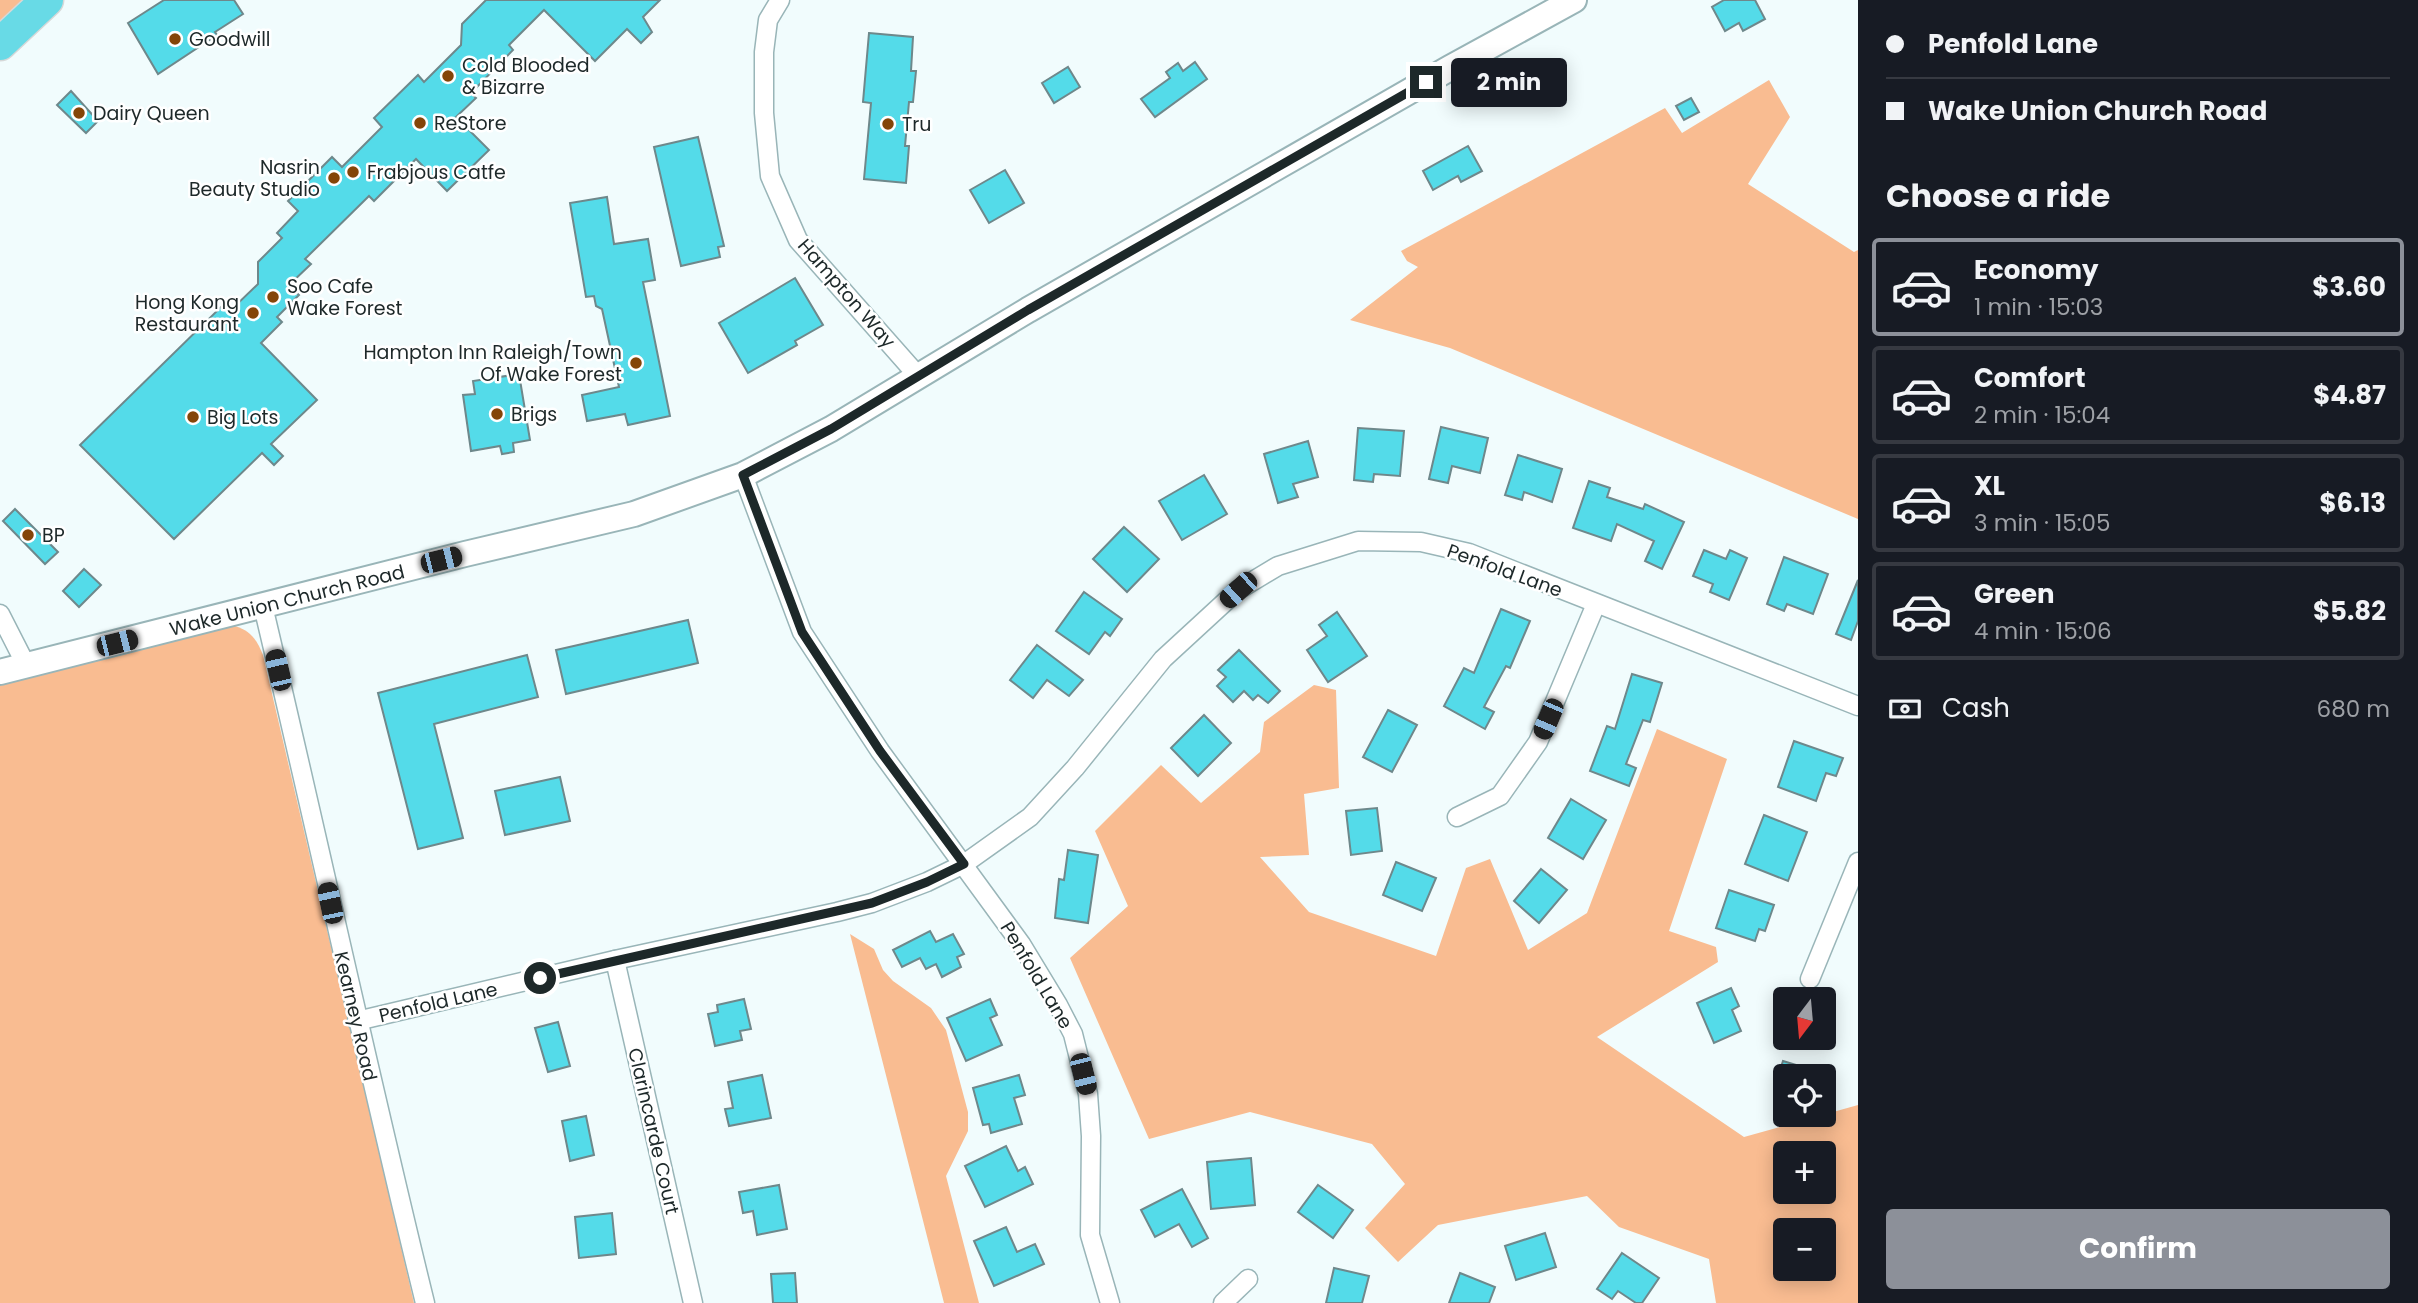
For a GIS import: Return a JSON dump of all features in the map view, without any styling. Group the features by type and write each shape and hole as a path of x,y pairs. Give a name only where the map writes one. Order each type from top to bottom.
{"highway":[{"path":"0,44 47,0"}],"street":[{"name":"Hampton Way","path":"780,0 768,20 764,52 764,113 770,176 798,240 919,377"},
{"name":"Wake Union Church Road","path":"0,672 634,514 743,475 831,429 1028,310 1574,0"},
{"path":"743,475 802,632 880,751 964,864"},
{"name":"Penfold Lane","path":"357,1021 872,903 927,882 964,864 1030,817 1075,768 1163,659 1238,590 1278,566 1358,541 1420,542 1469,553 1858,706"},
{"path":"1457,817 1500,796 1538,742 1596,604"},
{"name":"Kearney Road","path":"263,606 357,1021 425,1303"},
{"path":"0,614 26,665"},
{"path":"1810,979 1858,862"},
{"name":"Penfold Lane","path":"964,864 1021,944 1073,1034 1088,1094 1091,1136 1090,1235 1110,1303"},
{"name":"Clarincarde Court","path":"615,960 694,1303"},
{"path":"1223,1303 1248,1279"}],"shaded area":[{"path":"0,0 38,0 0,34"},
{"path":"1769,80 1790,117 1748,184 1854,252 1858,250 1858,519 1450,348 1350,320 1418,267 1407,261 1401,251 1665,108 1682,133"},
{"path":"235,626 253,637 263,655 414,1303 0,1303 0,684 217,627"},
{"path":"1314,685 1336,690 1339,788 1304,794 1309,855 1260,857 1309,912 1436,956 1466,868 1490,859 1528,950 1587,913 1657,729 1727,759 1669,931 1716,947 1718,962 1597,1037 1744,1137 1780,1127 1836,1127 1836,1111 1858,1105 1858,1303 1716,1303 1709,1259 1619,1227 1587,1196 1438,1225 1398,1262 1365,1228 1405,1184 1372,1144 1250,1112 1149,1139 1070,958 1128,906 1095,831 1161,765 1201,803 1260,752 1264,722"},
{"path":"850,934 874,949 883,970 893,981 931,1008 946,1030 968,1112 968,1131 946,1176 979,1303 944,1303"}],"building":[{"name":"Goodwill","path":"164,0 234,0 243,14 215,32 217,35 158,74 128,23"},
{"path":"486,0 660,0 643,17 652,32 641,43 627,29 595,61 544,10 509,45 513,50 471,93 476,98 456,117 489,150 447,191 416,159 374,201 369,196 305,259 311,264 289,285 299,295 277,317 282,322 261,343 317,400 271,444 283,456 274,465 262,453 174,539 80,445 223,305 230,311 258,284 258,262 282,238 277,233 298,211 288,201 332,157 342,167 382,127 374,118 418,75 424,82 461,45 462,24"},
{"path":"1724,0 1755,0 1765,19 1743,31 1739,23 1725,31 1712,7"},
{"name":"Tru","path":"869,33 913,37 911,71 916,71 913,102 909,102 905,146 909,146 906,183 864,179 871,103 863,102"},
{"path":"1195,62 1207,79 1155,117 1141,99 1170,78 1166,72 1178,63 1183,71"},
{"path":"1068,67 1080,87 1054,103 1042,83"},
{"path":"71,91 98,121 86,133 57,105"},
{"path":"1691,98 1699,112 1684,120 1676,106"},
{"path":"698,137 724,246 718,247 720,257 681,266 654,147"},
{"path":"1468,146 1482,171 1461,182 1458,176 1433,190 1423,171"},
{"path":"1005,170 1024,203 989,223 970,190"},
{"name":"Hampton Inn Raleigh/Town Of Wake Forest","path":"607,197 614,244 648,239 655,280 643,282 670,416 628,425 625,414 587,421 582,395 619,387 602,309 596,306 594,296 586,297 570,203"},
{"path":"795,278 823,325 795,341 797,345 748,373 719,323"},
{"path":"519,374 530,440 513,443 514,452 502,454 500,446 471,451 463,395 475,394 473,381"},
{"path":"1441,427 1488,438 1480,473 1452,466 1448,483 1429,479"},
{"path":"1358,428 1404,431 1400,476 1374,474 1373,482 1354,480"},
{"path":"1308,441 1318,477 1293,484 1298,497 1278,503 1264,454"},
{"path":"1518,455 1562,469 1552,502 1524,492 1522,500 1505,495"},
{"path":"1204,475 1227,514 1182,540 1159,501"},
{"path":"1589,481 1610,488 1607,497 1643,509 1645,504 1684,522 1662,569 1645,561 1654,541 1617,524 1611,541 1573,528"},
{"path":"15,509 58,552 45,564 3,521"},
{"path":"1124,527 1159,559 1127,592 1093,559"},
{"path":"1704,550 1726,559 1730,550 1747,558 1729,600 1710,592 1713,584 1693,576"},
{"path":"1784,557 1828,574 1813,614 1787,604 1784,611 1767,604"},
{"path":"84,569 101,585 79,607 63,591"},
{"path":"1858,580 1858,621 1851,640 1836,634"},
{"path":"1084,592 1122,619 1110,636 1105,632 1089,654 1056,631"},
{"path":"1501,609 1530,621 1510,668 1506,666 1484,707 1494,712 1485,729 1444,706 1464,668 1474,673"},
{"path":"1337,612 1367,656 1328,682 1307,650 1327,636 1319,625"},
{"path":"688,620 698,663 566,694 556,650"},
{"path":"1037,645 1083,680 1069,696 1047,680 1033,698 1010,680"},
{"path":"1239,650 1280,691 1268,703 1258,695 1253,700 1244,691 1233,702 1217,686 1226,677 1218,670"},
{"path":"527,655 538,697 434,724 463,838 418,849 378,693"},
{"path":"1632,674 1662,683 1650,722 1643,720 1626,764 1636,768 1629,786 1590,771 1607,726 1615,729"},
{"path":"1388,710 1417,725 1392,772 1363,757"},
{"path":"1204,715 1231,743 1198,776 1171,748"},
{"path":"1794,741 1843,758 1836,776 1826,773 1816,801 1778,787"},
{"path":"560,777 570,821 505,835 495,791"},
{"path":"1571,799 1606,820 1583,859 1548,838"},
{"path":"1377,808 1382,851 1351,855 1346,811"},
{"path":"1764,815 1807,832 1788,881 1745,864"},
{"path":"1068,850 1098,855 1088,923 1055,918 1059,879 1064,880"},
{"path":"1396,862 1436,878 1422,911 1383,895"},
{"path":"1541,869 1567,890 1539,923 1514,901"},
{"path":"1729,890 1774,905 1765,931 1759,929 1755,941 1716,928"},
{"path":"930,931 936,942 953,934 964,954 957,957 961,967 942,977 936,964 926,969 920,958 902,967 893,950"},
{"path":"1731,988 1739,1006 1732,1010 1741,1031 1714,1043 1697,1003"},
{"path":"744,999 751,1029 740,1031 742,1040 715,1046 708,1014 718,1012 717,1005"},
{"path":"990,999 997,1015 990,1018 1002,1045 966,1061 947,1018"},
{"path":"558,1022 570,1066 548,1072 535,1028"},
{"path":"762,1075 771,1118 729,1126 725,1109 733,1108 728,1082"},
{"path":"1019,1075 1025,1095 1014,1098 1022,1124 991,1133 989,1124 983,1125 973,1088"},
{"path":"586,1116 594,1155 570,1161 562,1121"},
{"path":"1006,1146 1018,1171 1025,1167 1033,1184 985,1207 965,1166"},
{"path":"1251,1158 1255,1205 1211,1209 1207,1162"},
{"path":"779,1185 787,1229 757,1235 753,1211 743,1213 739,1192"},
{"path":"1318,1185 1353,1210 1333,1238 1298,1212"},
{"path":"1182,1189 1208,1238 1192,1247 1179,1224 1155,1237 1141,1210"},
{"path":"612,1213 616,1254 579,1258 575,1217"},
{"path":"1006,1227 1017,1252 1035,1244 1044,1264 994,1286 974,1241"},
{"path":"1545,1233 1556,1267 1516,1280 1505,1246"},
{"path":"1622,1253 1659,1278 1642,1303 1636,1303 1618,1291 1612,1299 1597,1289"},
{"path":"1334,1268 1369,1276 1362,1303 1326,1303"},
{"path":"795,1273 797,1303 773,1303 771,1274"},
{"path":"1460,1273 1495,1287 1489,1303 1449,1303"}],"place":[{"name":"Goodwill","path":"175,39"},
{"name":"Cold Blooded & Bizarre","path":"448,76"},
{"name":"Dairy Queen","path":"79,113"},
{"name":"ReStore","path":"420,123"},
{"name":"Tru","path":"888,124"},
{"name":"Frabjous Catfe","path":"353,172"},
{"name":"Nasrin Beauty Studio","path":"334,178"},
{"name":"Soo Cafe Wake Forest","path":"273,297"},
{"name":"Hong Kong Restaurant","path":"253,313"},
{"name":"Hampton Inn Raleigh/Town Of Wake Forest","path":"636,363"},
{"name":"Brigs","path":"497,414"},
{"name":"Big Lots","path":"193,417"},
{"name":"BP","path":"28,535"}],"route":[{"path":"540,978 872,903 927,882 964,864 880,751 802,632 743,475 831,429 1028,310 1426,82"}]}
